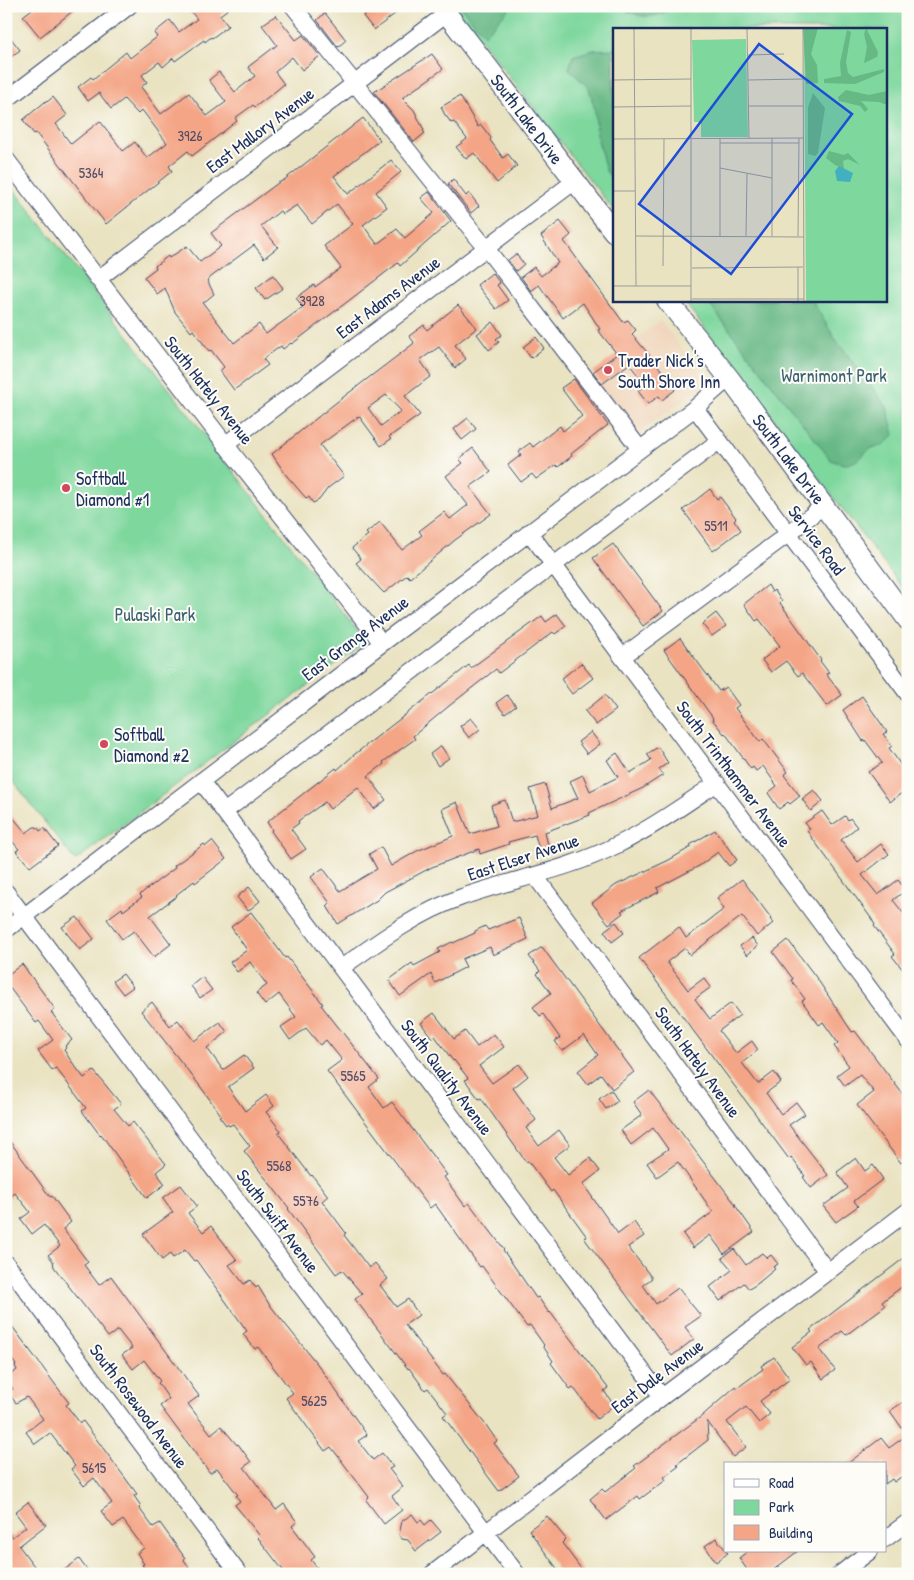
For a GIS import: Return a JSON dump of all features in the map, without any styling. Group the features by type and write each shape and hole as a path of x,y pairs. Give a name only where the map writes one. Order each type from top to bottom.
{"main road":[{"name":"South Lake Drive","path":"444,10 613,231"},
{"name":"South Lake Drive","path":"669,301 729,378 908,620"}],"street":[{"path":"6,100 129,6"},
{"path":"293,6 486,248 640,449"},
{"name":"East Mallory Avenue","path":"98,279 354,84 444,10"},
{"name":"South Hately Avenue","path":"6,159 225,444 382,643"},
{"name":"East Adams Avenue","path":"225,444 575,181"},
{"name":"East Grange Avenue","path":"6,930 382,643 695,408 729,378"},
{"name":"Service Road","path":"695,408 908,694"},
{"path":"224,812 719,441"},
{"path":"622,657 824,506"},
{"name":"South Trinthammer Avenue","path":"529,532 908,1040"},
{"name":"South Quality Avenue","path":"201,781 662,1396"},
{"name":"East Elser Avenue","path":"341,968 381,940 435,908 462,897 535,876 616,846 661,820 716,783"},
{"name":"South Hately Avenue","path":"535,876 828,1272"},
{"name":"South Swift Avenue","path":"6,892 518,1574"},
{"name":"East Dale Avenue","path":"432,1574 662,1396 908,1211"},
{"name":"South Rosewood Avenue","path":"6,1263 239,1574"},
{"path":"886,1538 908,1522"},
{"path":"840,1574 869,1552"}],"shaded area":[{"path":"660,321 699,370 702,380 694,392 636,435 590,374"}],"green space":[{"name":"Warnimont Park","path":"454,6 908,6 908,595 684,301 886,301 886,28 613,28 613,210"},
{"path":"460,6 512,6 484,35"},
{"path":"619,6 674,6 660,14 646,16 633,13"},
{"path":"613,49 613,180 606,171 597,136 595,110 589,88 569,69 573,56 593,50"},
{"name":"Pulaski Park","path":"6,179 366,642 75,861 6,772"},
{"path":"707,301 814,301 834,337 887,407 894,435 883,446 871,448 853,462 845,464 831,460"}],"building":[{"path":"36,6 79,6 40,37 23,16"},
{"path":"199,6 232,6 220,15 228,26 212,38 205,42 204,40 175,61 173,58 163,67 159,62 142,75 147,82 141,87 161,114 189,93 207,116 226,102 209,80 219,72 235,92 255,76 248,67 277,45 262,25 276,15 296,40 303,35 320,56 302,70 292,57 275,72 284,84 255,107 253,105 235,118 237,121 192,156 188,151 169,166 172,171 106,224 36,133 34,134 23,120 53,97 67,115 56,124 71,144 100,121 123,151 135,142 147,158 167,143 142,110 138,114 124,99 111,109 99,93 88,101 78,87 91,77 93,79 126,52 130,58 157,37 154,33 170,20 179,32 197,19 191,12"},
{"path":"375,6 405,6 374,30 363,16"},
{"path":"325,13 346,40 338,47 317,20"},
{"path":"6,32 20,50 6,61"},
{"path":"432,54 443,69 402,98 414,110 425,133 414,142 374,92"},
{"path":"460,96 478,127 481,125 503,158 508,154 517,166 497,183 474,153 466,159 456,147 467,139 454,122 451,123 446,117 441,107"},
{"path":"363,118 380,140 334,176 348,194 391,160 401,172 376,192 387,207 363,225 377,244 397,229 405,238 434,213 421,198 429,192 451,221 400,266 398,263 292,344 283,349 281,346 263,359 268,365 234,390 220,371 224,367 211,350 209,351 193,330 191,332 175,312 165,288 157,294 144,277 168,256 169,258 187,246 200,262 221,246 211,233 284,180","holes":["337,204 353,224 324,246 341,268 296,298 303,307 266,334 259,324 234,343 203,303 214,294 207,280 254,245 264,258 278,247 261,226 280,211 283,214 297,205 312,224"]},
{"path":"453,179 466,196 469,193 479,206 471,213 448,184"},
{"path":"560,221 571,235 564,241 623,322 628,320 636,330 632,334 672,383 670,384 675,390 662,400 659,396 648,404 638,391 646,385 629,364 602,384 593,372 617,354 598,330 600,329 583,303 563,318 539,285 531,291 521,277 534,267 541,276 558,263 541,236"},
{"path":"516,254 524,264 516,271 508,260"},
{"path":"492,273 500,283 497,285 508,300 496,309 477,285"},
{"path":"273,275 283,288 265,300 256,288"},
{"path":"458,305 477,328 455,345 466,359 455,368 439,347 420,360 431,376 405,396 420,415 389,437 391,439 381,446 359,416 320,445 344,476 328,488 319,500 313,503 309,497 306,498 286,475 272,454 413,344 414,342 409,336 424,325 427,330","holes":["386,395 401,411 381,426 368,408"]},
{"path":"493,322 502,335 496,339 499,342 489,350 477,334"},
{"path":"536,337 544,348 531,358 523,347"},
{"path":"574,379 608,425 571,454 572,456 558,467 556,465 536,479 532,474 521,482 508,465 521,455 519,451 530,443 533,447 560,426 563,431 582,416 561,388"},
{"path":"468,418 476,429 462,440 454,429"},
{"path":"473,448 491,472 470,487 491,514 455,540 410,578 407,575 384,593 356,563 361,559 352,548 380,522 402,550 422,535 419,531 444,512 450,519 468,505 446,476 463,463 459,459"},
{"path":"710,489 717,499 720,497 736,518 734,520 741,530 713,551 683,510"},
{"path":"613,544 663,611 643,626 593,558"},
{"path":"768,585 772,592 774,590 782,601 780,603 821,660 829,673 826,674 842,695 827,706 802,673 798,676 786,661 771,672 762,660 780,646 759,619 756,621 744,604"},
{"path":"716,613 726,626 712,636 702,624"},
{"path":"557,614 566,626 555,634 553,632 499,673 496,669 413,736 415,739 383,762 384,764 368,776 386,800 374,809 358,787 330,809 325,802 298,821 299,823 291,829 306,849 291,859 271,831 267,822 336,768 337,770 469,665 471,668 542,616 546,622"},
{"path":"680,638 719,691 726,687 739,705 735,708 760,742 763,739 788,772 784,775 800,796 790,804 788,802 779,809 768,793 777,786 763,766 756,771 753,767 751,769 725,733 712,719 664,650"},
{"path":"581,663 593,678 572,694 561,679"},
{"path":"507,695 516,706 505,714 496,703"},
{"path":"605,695 616,710 596,725 585,711"},
{"path":"862,696 887,732 883,734 892,746 889,748 903,768 908,764 908,788 890,802 868,772 882,763 865,740 863,741 843,710"},
{"path":"471,718 480,729 469,738 460,726"},
{"path":"591,732 600,744 587,754 578,742"},
{"path":"441,746 449,758 438,766 430,754"},
{"path":"658,747 668,763 659,769 663,775 643,788 589,813 590,815 545,832 550,854 541,856 535,835 508,842 509,844 480,854 479,849 432,867 385,892 377,900 338,924 327,906 330,903 311,877 323,868 340,891 377,869 369,854 381,847 391,866 417,851 453,836 442,809 457,802 470,834 497,826 491,805 505,800 512,822 538,815 530,789 545,784 552,808 578,798 570,781 583,775 590,791 618,777 607,760 617,753 630,773 651,760 647,754"},
{"path":"814,790 823,801 811,811 802,799"},
{"path":"6,809 26,833 34,827 37,827 40,831 44,828 58,846 30,867 16,851 19,849 6,834"},
{"path":"822,811 832,825 845,816 848,820 850,818 857,827 841,840 858,862 881,844 889,854 862,875 878,895 898,880 906,890 893,900 908,919 908,976 892,956 895,954 874,926 871,918 807,831 810,829 805,823"},
{"path":"715,830 737,860 729,866 718,852 699,866 657,888 659,892 621,911 623,913 609,924 592,903 616,885 669,860"},
{"path":"212,841 226,859 195,883 194,881 150,916 171,944 154,957 134,931 122,939 107,919 122,908 123,911 142,897 140,895 143,892 175,868 174,866 204,844 206,846"},
{"path":"742,879 773,923 757,936 742,916 690,955 685,948 667,962 688,990 704,978 711,987 695,999 710,1019 731,1003 740,1015 719,1031 736,1053 752,1041 758,1050 742,1063 758,1084 774,1072 781,1082 766,1093 781,1114 796,1102 805,1114 789,1125 828,1175 811,1188 791,1157 789,1159 639,958 679,927 686,938 724,909 717,898"},
{"path":"249,887 260,901 248,911 237,897"},
{"path":"251,912 379,1079 369,1087 384,1108 392,1102 447,1175 444,1177 465,1206 469,1203 504,1249 536,1298 538,1297 550,1312 608,1388 604,1391 614,1405 597,1419 573,1387 570,1389 551,1363 553,1361 530,1325 527,1327 482,1266 480,1267 435,1204 430,1208 327,1071 342,1060 326,1040 320,1045 306,1028 290,1040 281,1027 296,1017 279,994 265,1005 256,993 267,985 250,962 237,972 230,962 247,950 231,927"},
{"path":"77,917 94,939 80,950 62,927"},
{"path":"519,918 528,939 493,955 490,947 462,959 466,967 435,983 431,974 400,996 389,980 412,963 414,966 440,952 438,949 475,933 475,931 485,926 488,930"},
{"path":"616,922 624,933 612,942 604,931"},
{"path":"752,938 758,946 747,955 740,946"},
{"path":"788,940 818,980 852,1032 855,1031 908,1101 908,1158 901,1163 857,1105 874,1092 860,1075 845,1086 837,1075 849,1066 834,1046 838,1043 823,1022 819,1025 802,1001 805,999 791,980 793,979 773,952"},
{"path":"542,947 634,1072 612,1089 601,1074 588,1084 578,1071 598,1055 584,1035 562,1051 555,1041 560,1038 543,1014 540,1016 533,1007 551,993 537,974 540,971 529,956"},
{"path":"22,964 55,1009 51,1012 72,1040 65,1046 64,1050 69,1058 84,1078 94,1071 121,1104 114,1109 128,1126 133,1122 166,1164 156,1172 165,1184 147,1198 82,1111 86,1108 56,1068 52,1070 38,1051 53,1040 39,1021 36,1023 6,983 6,976"},
{"path":"123,974 133,987 123,994 113,981"},
{"path":"202,977 212,990 200,998 191,986"},
{"path":"152,1002 170,1026 178,1020 194,1041 220,1022 227,1032 207,1048 223,1070 244,1055 254,1068 228,1087 245,1111 266,1095 274,1106 266,1112 281,1131 278,1133 328,1196 322,1201 346,1233 344,1235 369,1268 375,1263 388,1279 380,1285 396,1307 408,1299 419,1315 405,1325 443,1375 445,1374 486,1425 497,1441 494,1443 519,1476 499,1491 443,1416 447,1413 428,1388 425,1390 408,1369 355,1299 362,1294 342,1270 336,1274 289,1208 244,1151 250,1146 233,1124 226,1125 200,1086 141,1011"},
{"path":"434,1013 454,1039 465,1031 477,1047 494,1034 504,1047 479,1066 492,1083 519,1064 528,1076 513,1088 536,1120 526,1128 539,1146 559,1130 570,1145 554,1157 568,1175 590,1158 600,1171 583,1184 618,1234 634,1222 644,1236 628,1247 652,1278 643,1285 656,1304 678,1288 701,1316 685,1327 694,1339 672,1356 584,1238 587,1237 553,1190 551,1192 528,1161 526,1162 481,1098 479,1099 465,1080 468,1078 435,1036 432,1038 421,1023"},
{"path":"611,1090 618,1101 606,1109 599,1099"},
{"path":"649,1090 736,1205 754,1232 724,1254 710,1235 693,1248 683,1234 713,1212 678,1162 657,1177 647,1163 668,1149 653,1128 631,1145 621,1130 642,1115 633,1102"},
{"path":"6,1136 50,1197 52,1196 71,1222 63,1229 88,1262 84,1265 99,1285 111,1276 199,1396 188,1404 211,1434 221,1426 238,1444 251,1462 244,1467 276,1510 284,1504 297,1522 292,1526 315,1557 311,1560 322,1574 286,1574 258,1538 260,1536 235,1505 240,1501 236,1496 238,1495 217,1468 210,1473 160,1406 169,1399 158,1383 160,1381 144,1360 133,1369 122,1355 132,1348 118,1330 108,1337 54,1267 53,1261 48,1255 60,1246 44,1225 32,1234 21,1219 30,1212 15,1193 6,1200"},
{"path":"856,1158 865,1171 873,1165 883,1179 854,1201 858,1206 836,1222 823,1206 848,1188 837,1172"},
{"path":"181,1185 197,1206 188,1213 203,1232 211,1226 237,1260 229,1265 244,1284 250,1280 256,1288 258,1286 269,1304 318,1365 367,1435 358,1441 373,1460 382,1453 393,1467 389,1469 403,1487 392,1496 402,1510 384,1524 366,1500 369,1497 331,1447 325,1451 286,1398 293,1393 258,1347 255,1349 243,1334 247,1331 196,1260 194,1261 185,1250 173,1258 170,1254 162,1260 143,1234 173,1212 163,1198"},
{"path":"734,1249 746,1265 762,1253 767,1258 771,1255 778,1264 773,1267 775,1269 757,1284 749,1289 744,1283 720,1301 710,1287 732,1270 722,1258"},
{"path":"908,1255 908,1282 882,1302 885,1306 846,1335 842,1331 819,1349 835,1370 823,1379 811,1362 806,1365 792,1347 812,1332 810,1330"},
{"path":"6,1318 69,1403 66,1405 80,1423 83,1421 137,1494 134,1496 141,1506 139,1508 153,1527 160,1523 185,1558 184,1560 189,1567 180,1574 149,1574 142,1565 144,1564 137,1553 144,1548 123,1520 113,1527 101,1511 112,1503 94,1478 84,1486 71,1469 75,1466 50,1433 35,1444 26,1432 43,1419 27,1397 16,1403 8,1393 13,1389 6,1378 17,1370 16,1365 6,1351"},
{"path":"774,1357 790,1379 760,1401 770,1414 759,1423 746,1407 727,1422 746,1447 733,1457 707,1421 708,1440 677,1464 679,1466 664,1477 666,1480 640,1499 638,1496 606,1520 590,1499 602,1489 605,1492 636,1468 634,1466 702,1416 736,1386 737,1388 763,1369 761,1366"},
{"path":"903,1402 908,1408 908,1472 894,1482 892,1479 886,1483 886,1462 850,1462 881,1438 889,1448 907,1435 890,1411"},
{"path":"28,1502 46,1525 19,1546 40,1574 11,1574 6,1567 6,1530 12,1537 26,1527 15,1512"},
{"path":"412,1514 418,1522 421,1520 425,1525 431,1520 441,1532 416,1551 408,1540 402,1539 399,1535 402,1521"},
{"path":"547,1516 566,1539 562,1543 585,1574 561,1574 529,1530"},
{"path":"716,1538 724,1548 724,1552 728,1553 716,1562 705,1546"},
{"path":"747,1552 797,1552 768,1574 750,1574 739,1558"},
{"path":"79,1559 90,1574 59,1574"}],"place":[{"name":"Trader Nick's South Shore Inn","path":"608,370"},
{"name":"Softball Diamond #1","path":"66,488"},
{"name":"Softball Diamond #2","path":"104,744"}]}
